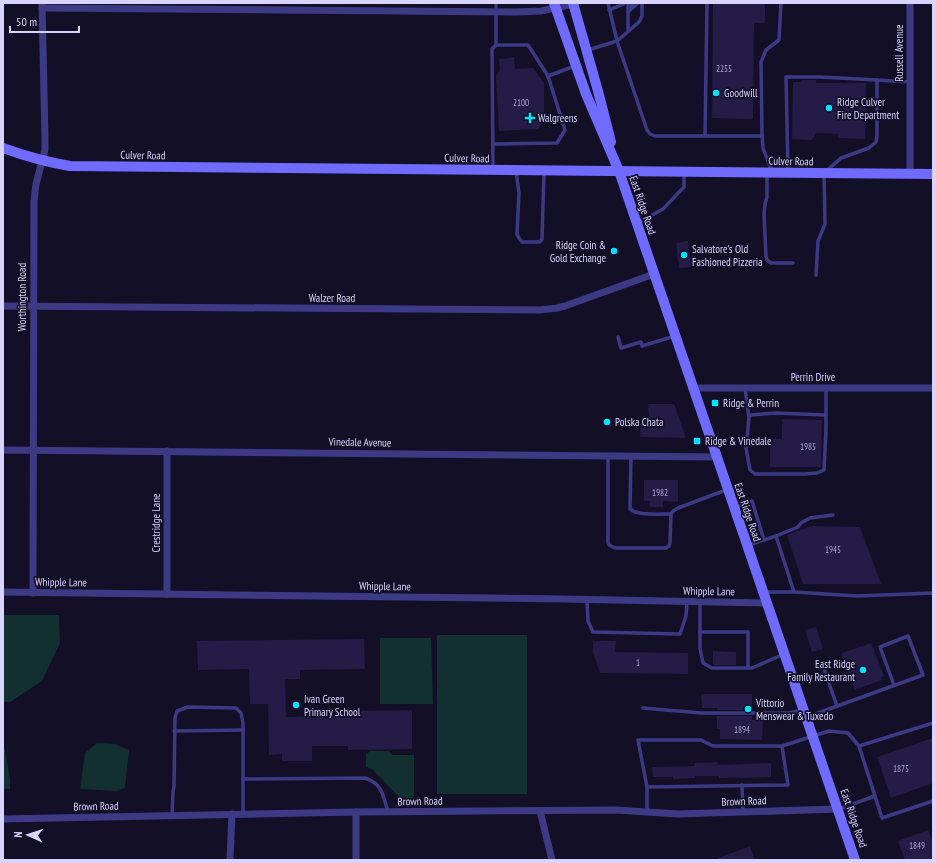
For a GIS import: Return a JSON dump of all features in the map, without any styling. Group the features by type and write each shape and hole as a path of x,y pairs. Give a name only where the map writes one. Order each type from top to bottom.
{"main road":[{"name":"East Ridge Road","path":"573,4 619,171 636,223 855,860"},
{"name":"East Ridge Road","path":"554,6 588,100 619,171"},
{"name":"Culver Road","path":"3,148 42,161 70,166 933,174"}],"street":[{"name":"Russell Avenue","path":"910,3 910,174"},
{"path":"42,6 340,7 535,12 554,6 573,4"},
{"name":"Worthington Road","path":"33,593 34,201 36,184 45,150 46,126 42,6"},
{"name":"Walzer Road","path":"3,306 549,310 565,306 654,274"},
{"name":"Perrin Drive","path":"693,388 933,388"},
{"name":"Vinedale Avenue","path":"3,450 717,457"},
{"name":"Crestridge Lane","path":"167,452 167,594"},
{"name":"Whipple Lane","path":"3,592 767,603"},
{"name":"Brown Road","path":"3,819 356,812 616,810 678,814 838,809"},
{"path":"540,811 552,860"},
{"path":"356,812 356,860"},
{"path":"230,860 232,814"}],"lane":[{"path":"496,3 496,46"},
{"path":"608,3 617,42 647,130 650,134 655,136 762,136"},
{"path":"628,12 633,3"},
{"path":"628,12 638,3"},
{"path":"586,50 617,42 639,22 642,16 642,3"},
{"path":"705,135 707,3"},
{"path":"781,3 779,40 766,50 761,62 762,136 763,148 769,173 764,214 767,260 771,263 793,263"},
{"path":"609,10 625,4 628,12 628,31"},
{"path":"493,144 557,143 565,130 548,76 528,45 496,46 492,49 493,170"},
{"path":"548,76 576,66"},
{"path":"788,173 786,77 820,77 910,82"},
{"path":"816,275 818,241 825,224 824,173 840,158 869,148 876,142 877,80"},
{"path":"516,170 519,193 517,234 522,242 540,242 542,239 545,170"},
{"path":"636,223 663,210 684,188 684,172"},
{"path":"618,337 621,348 641,342 642,346 675,336"},
{"path":"744,388 749,416 746,448 750,470 755,474 805,474 817,473 824,470 826,388"},
{"path":"749,416 776,413 826,415"},
{"path":"608,456 608,542 609,545 615,548 666,548 670,543 671,514 673,511 728,490"},
{"path":"631,456 630,509 634,512 640,513 671,514"},
{"path":"734,507 752,501 764,540"},
{"path":"747,546 776,536 798,526 810,518 833,515"},
{"path":"776,536 794,592"},
{"path":"763,592 794,592 857,596 933,593"},
{"path":"587,600 588,621 593,632 672,634 680,634 686,616 687,601"},
{"path":"700,602 700,648 703,663 712,668 752,668 785,654"},
{"path":"700,632 748,632 748,668"},
{"path":"643,708 701,713 805,713 837,706 923,675 908,636 880,647 894,685"},
{"path":"824,669 837,706"},
{"path":"172,816 175,718 177,711 188,707 236,708 241,713 243,723 243,814"},
{"path":"859,746 933,723"},
{"path":"174,731 243,730"},
{"path":"647,813 647,787 638,740 701,740 713,746 782,746 829,731 848,733 859,746 882,818 933,801"},
{"path":"647,787 788,785 782,746"},
{"path":"243,779 365,778 373,781 380,787 388,812"},
{"path":"742,785 743,812"},
{"path":"838,809 875,796"}],"green space":[{"path":"3,615 59,615 60,643 42,681 10,702 3,702"},
{"path":"437,635 527,635 527,794 437,794"},
{"path":"380,638 431,638 433,704 380,704"},
{"path":"97,743 115,744 129,750 125,788 117,791 80,789 85,753"},
{"path":"3,747 5,749 10,779 10,789 3,789"},
{"path":"370,751 389,751 392,755 414,755 414,799 401,799 372,769 366,767 366,755"}],"building":[{"path":"713,3 765,3 765,23 754,23 753,119 712,118"},
{"name":"Walgreens","path":"514,57 515,69 533,68 544,83 544,122 538,129 499,131 496,76 500,70 499,59"},
{"name":"Ridge Culver Fire Department","path":"802,80 816,80 816,83 866,83 865,139 838,138 838,134 816,133 812,140 792,139 793,82 802,82"},
{"name":"Salvatore's Old Fashioned Pizzeria","path":"688,241 691,267 679,268 676,243"},
{"path":"648,404 674,404 686,438 640,437 641,420 649,420"},
{"path":"782,419 822,420 821,467 770,467 770,439 782,439"},
{"path":"644,480 678,480 678,502 663,501 663,507 650,507 650,501 644,501"},
{"path":"812,526 860,527 881,584 803,584 787,535"},
{"path":"816,627 823,649 812,652 805,630"},
{"name":"Ivan Green Primary School","path":"364,639 365,669 300,670 300,679 285,679 286,717 350,716 350,711 412,710 412,749 348,750 348,746 312,746 312,761 282,761 282,754 269,755 268,704 250,704 249,669 198,670 197,641"},
{"path":"593,641 616,641 615,652 688,653 688,674 600,673 593,652"},
{"name":"East Ridge Family Restaurant","path":"871,643 884,676 881,677 882,680 855,690 850,682 842,661 842,653"},
{"path":"713,651 736,652 736,665 713,665"},
{"path":"701,694 752,694 752,710 717,710 717,708 702,708"},
{"path":"717,716 752,716 752,720 763,720 762,740 720,739 720,729 717,729"},
{"path":"933,738 933,783 891,798 877,757"},
{"path":"717,762 718,765 771,763 771,777 719,778 719,776 695,776 695,778 673,779 673,777 653,777 652,767 695,766 695,763"},
{"path":"928,830 933,843 933,860 905,860 898,841"},
{"path":"750,846 755,860 716,860 716,859"}],"place":[{"name":"Goodwill","path":"716,93"},
{"name":"Ridge Culver Fire Department","path":"829,108"},
{"name":"Walgreens","path":"530,118"},
{"name":"Ridge Coin & Gold Exchange","path":"614,251"},
{"name":"Salvatore's Old Fashioned Pizzeria","path":"684,255"},
{"name":"Ridge & Perrin","path":"715,403"},
{"name":"Polska Chata","path":"607,422"},
{"name":"Ridge & Vinedale","path":"697,441"},
{"name":"East Ridge Family Restaurant","path":"863,670"},
{"name":"Ivan Green Primary School","path":"296,705"},
{"name":"Vittorio Menswear & Tuxedo","path":"748,709"}]}
